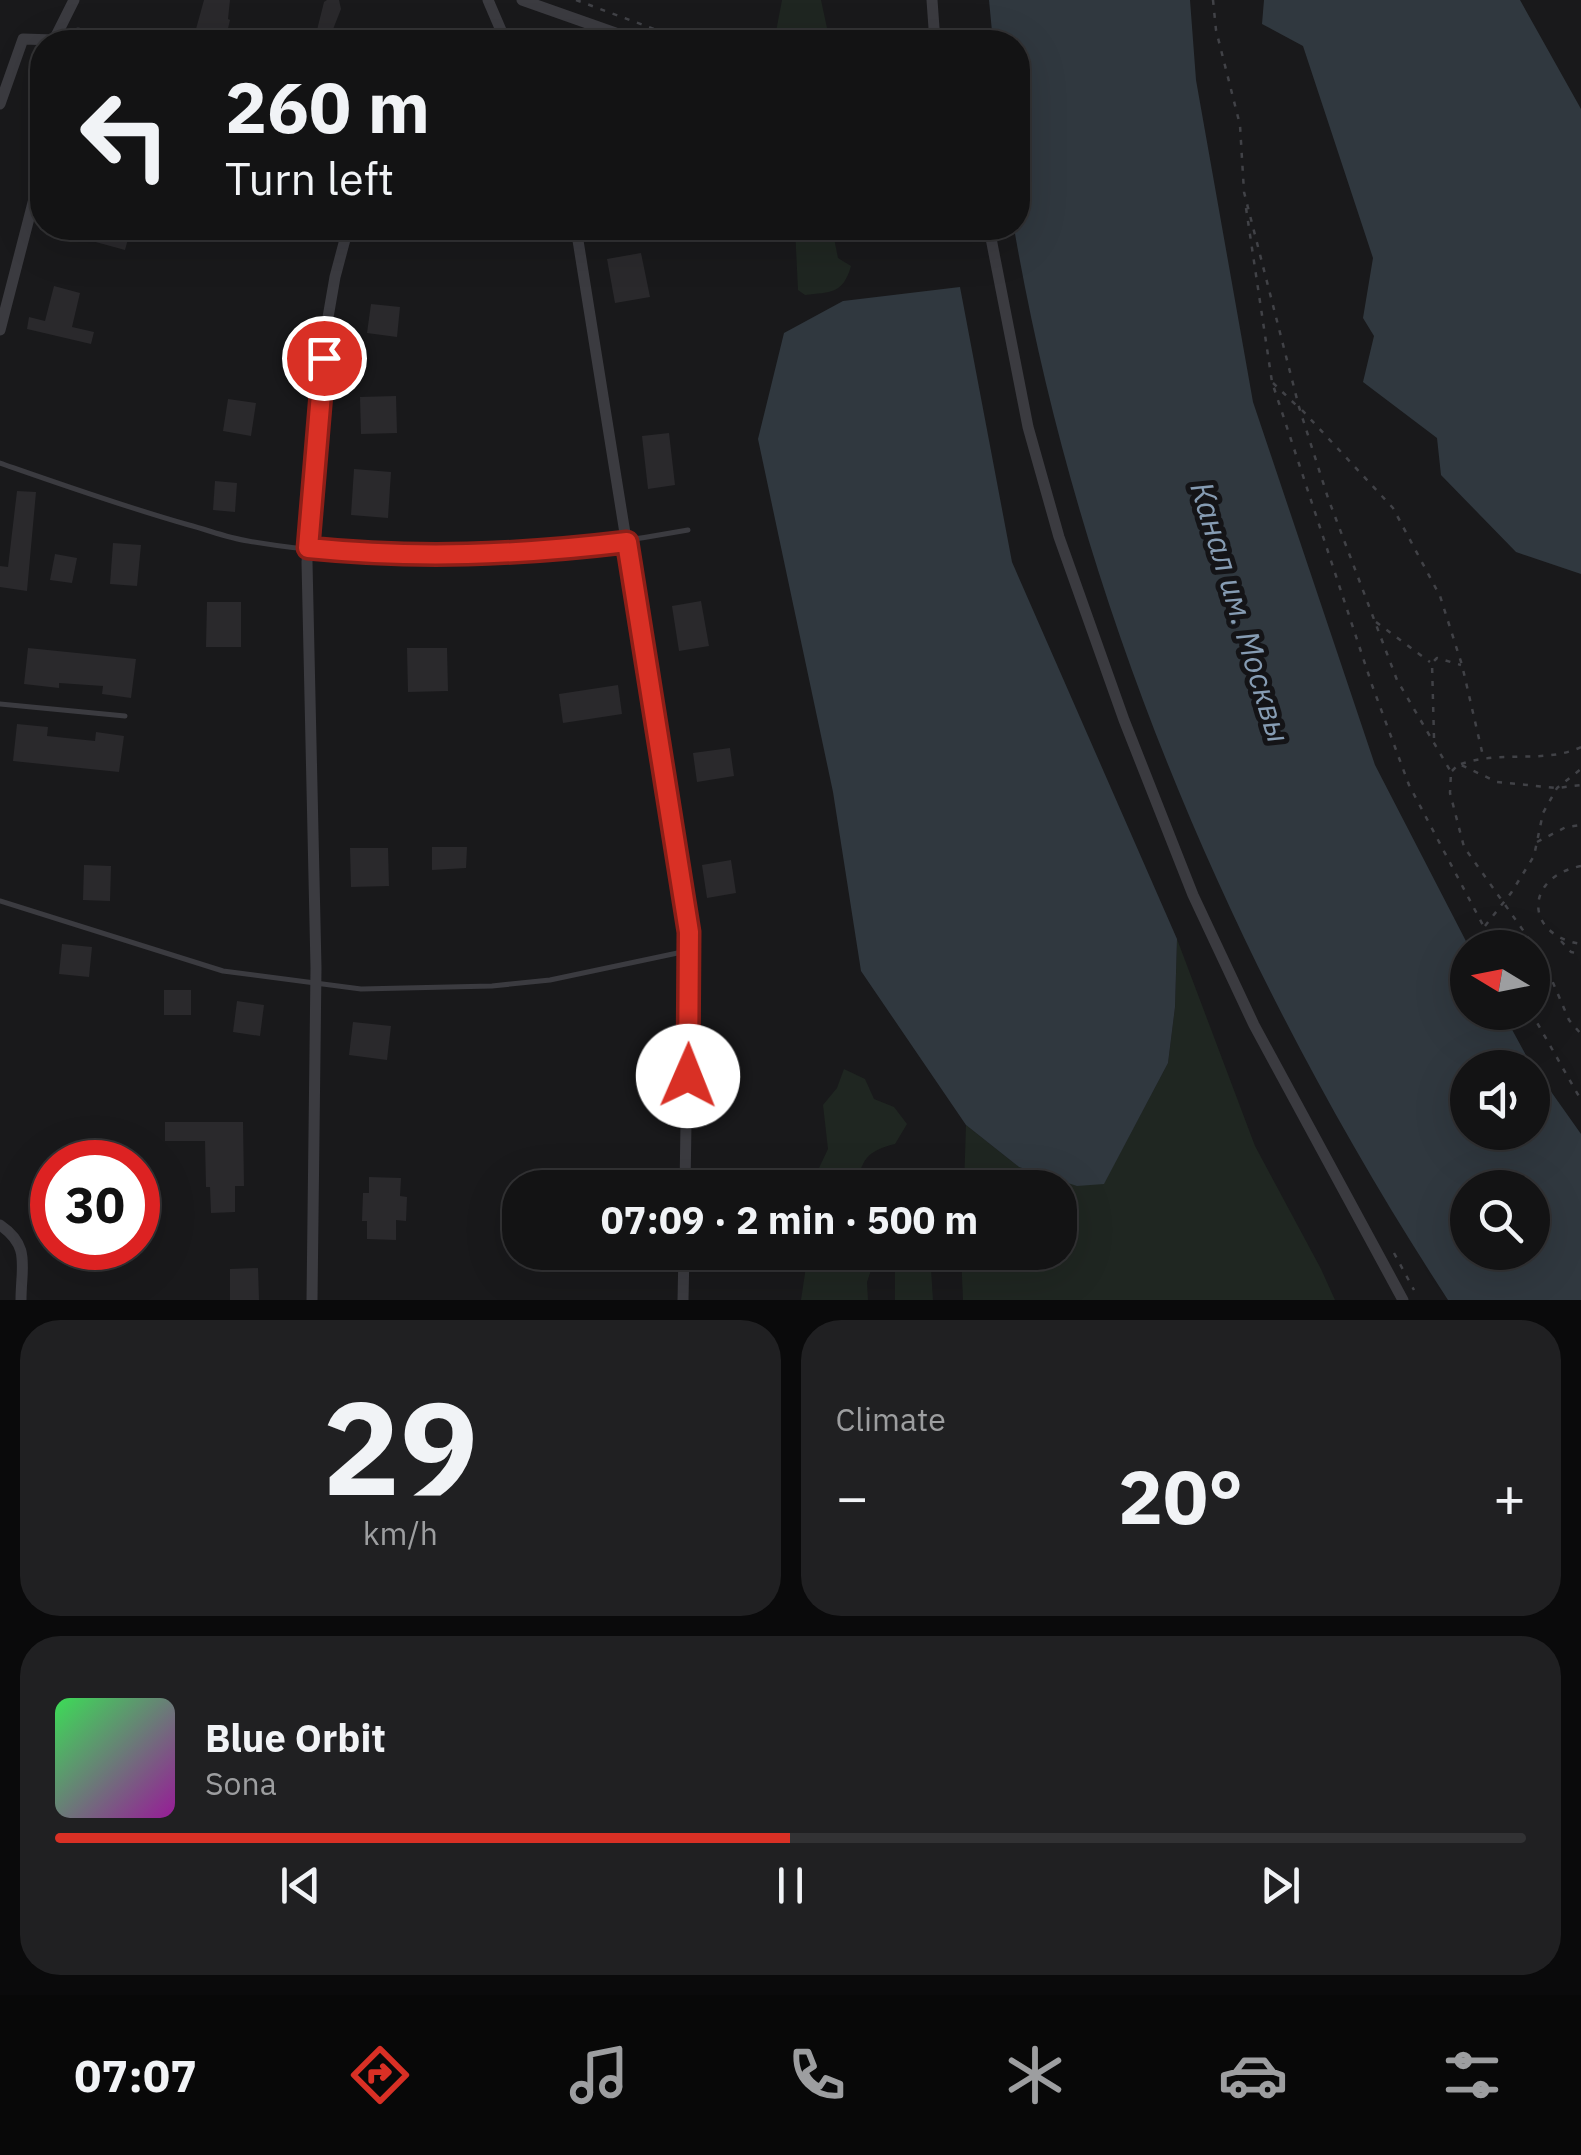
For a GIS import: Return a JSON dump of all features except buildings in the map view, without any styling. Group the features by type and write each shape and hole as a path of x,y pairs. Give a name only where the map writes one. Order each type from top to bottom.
{"street":[{"path":"59,30 74,0"},
{"path":"488,0 501,30"},
{"path":"522,0 607,30"},
{"path":"932,0 934,30"},
{"path":"0,104 24,39 30,39"},
{"path":"0,330 30,214"},
{"path":"312,1300 316,984 308,548 327,323 345,240"},
{"path":"578,240 690,950 685,1170"},
{"path":"991,240 1028,426 1059,538 1131,737 1193,895 1254,1025 1403,1300"},
{"path":"0,1225 22,1245 21,1300"},
{"path":"683,1300 684,1270"}],"lane":[{"path":"0,463 137,510 245,541 308,548 406,557 546,552 688,530"},
{"path":"0,704 125,716"},
{"path":"0,901 223,971 316,984 407,990 492,986 550,980 690,950"}],"path":[{"path":"576,0 657,30"},
{"path":"1214,0 1216,30 1240,126 1244,192 1272,382 1409,785 1486,930"},
{"path":"1244,192 1299,407 1328,498 1397,680 1450,772 1450,793 1464,847 1542,957 1569,1020 1581,1034"},
{"path":"1272,382 1393,508 1440,596 1462,666 1483,756"},
{"path":"1375,621 1432,663"},
{"path":"1434,740 1432,663 1437,658 1462,666"},
{"path":"1450,772 1483,756 1564,755 1581,747"},
{"path":"1460,764 1498,782 1557,788 1581,785"},
{"path":"1484,927 1534,856 1543,813 1557,788 1581,769"},
{"path":"1535,844 1566,826 1581,825"},
{"path":"1581,866 1564,869 1540,890 1540,918 1571,952 1581,954"},
{"path":"1560,940 1581,944"},
{"path":"1541,1030 1581,1100"}],"shaded area":[{"path":"782,0 821,0 827,30 776,30"},
{"path":"796,240 834,240 838,258 851,266 844,282 829,292 805,295 798,290"},
{"path":"1177,939 1255,1146 1335,1300 963,1300 962,1270 1077,1270 1077,1178 1104,1183 1168,1063"},
{"path":"844,1069 865,1079 874,1099 894,1107 907,1124 895,1144 867,1158 861,1170 819,1170 828,1149 823,1105 837,1088"},
{"path":"966,1125 1019,1167 1035,1170 965,1170"},
{"path":"805,1270 871,1270 868,1300 801,1300"},
{"path":"895,1270 931,1270 933,1300 895,1300"}],"water":[{"name":"Канал им. Москвы","path":"989,0 1190,0 1196,80 1253,402 1375,765 1460,930 1450,930 1450,1030 1512,1030 1523,1050 1450,1050 1450,1150 1550,1150 1550,1090 1581,1134 1581,1300 1448,1300 1371,1177 1300,1050 1235,919 1177,786 1125,650 1080,511 1043,370 1016,240 1030,240 1030,30 992,30"},
{"path":"1264,0 1520,0 1581,109 1581,574 1516,552 1441,475 1437,438 1363,382 1374,336 1363,318 1373,258 1303,46 1262,24"},
{"path":"960,287 1012,562 1177,939 1168,1063 1104,1184 1077,1186 1077,1170 1019,1167 966,1125 861,971 833,792 758,439 784,333 843,301"}],"route":[{"path":"324,358 308,548 406,557 546,552 627,542 689,932 688,1076"}]}
